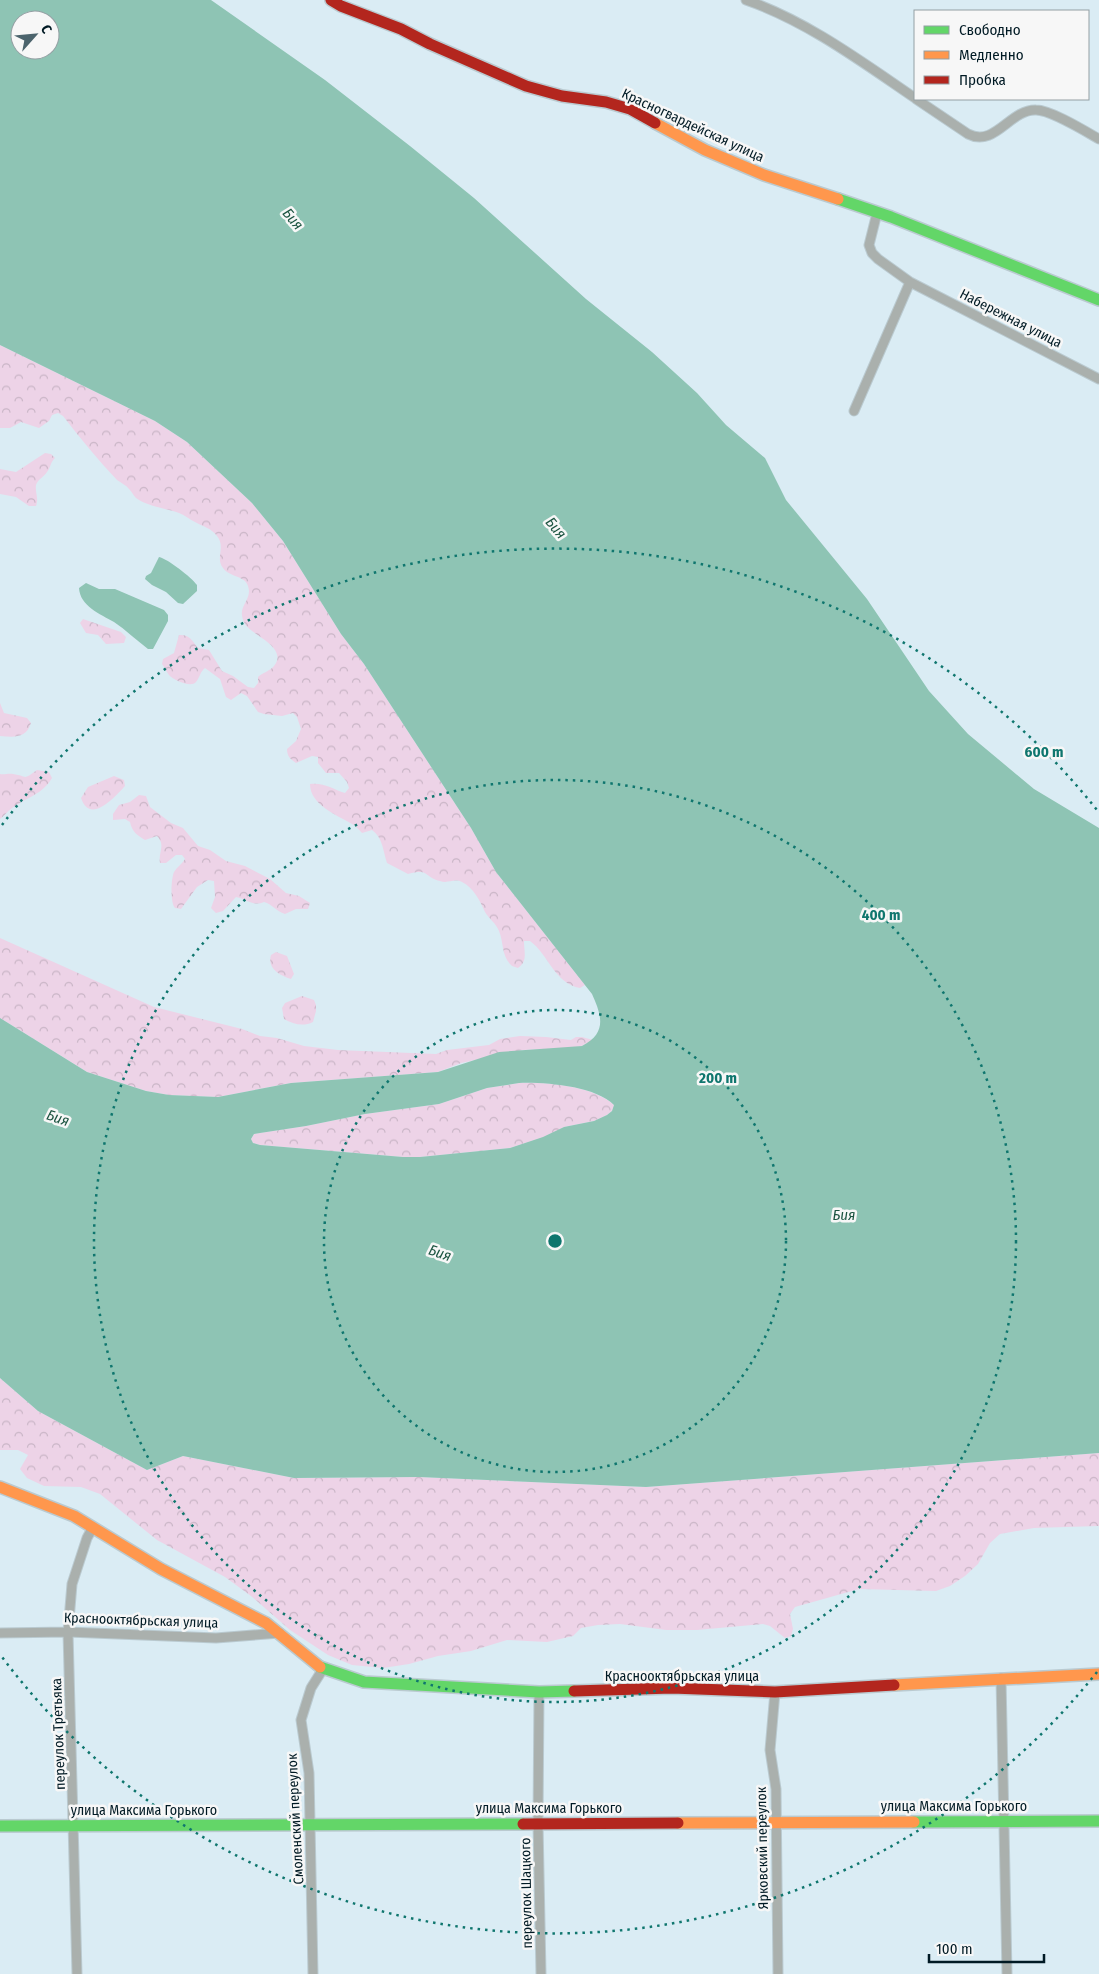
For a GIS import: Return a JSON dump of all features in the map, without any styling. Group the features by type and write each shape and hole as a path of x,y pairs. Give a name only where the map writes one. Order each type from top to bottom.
{"street":[{"name":"Красногвардейская улица","path":"331,0 341,6 401,29 430,44 526,86 562,96 606,102 630,109 705,150 764,175 933,233 1099,300"},
{"path":"746,0 801,24 914,98"},
{"path":"917,100 977,138 992,135 1020,113 1035,110 1049,112 1099,139"},
{"name":"Набережная улица","path":"877,213 869,241 870,250 878,259 910,282 1099,379"},
{"path":"854,412 910,282"},
{"name":"Краснооктябрьская улица","path":"0,1487 74,1516 161,1569 255,1616 280,1633 323,1669 364,1682 539,1692 672,1688 775,1692 1099,1674"},
{"name":"переулок Третьяка","path":"77,1974 68,1632 72,1584 87,1538 93,1527"},
{"name":"Краснооктябрьская улица","path":"0,1633 68,1632 216,1638 280,1633"},
{"name":"Смоленский переулок","path":"313,1974 309,1773 300,1720 312,1688 323,1669"},
{"path":"1001,1678 1007,1974"},
{"name":"переулок Шацкого","path":"539,1692 538,1823 541,1974"},
{"name":"Ярковский переулок","path":"775,1692 770,1750 776,1789 778,1974"},
{"name":"улица Максима Горького","path":"0,1826 1099,1821"}],"green space":[{"path":"0,345 155,421 187,442 252,503 283,541 341,634 364,664 471,828 496,872 585,985 580,988 564,981 530,941 524,941 525,956 521,965 518,968 512,966 504,954 498,928 470,888 459,881 443,882 420,872 408,874 387,863 381,841 376,833 372,830 362,833 353,825 319,804 314,798 310,784 324,785 345,793 349,788 347,782 339,773 326,773 318,763 318,757 312,756 296,763 289,757 287,749 296,741 301,729 297,717 293,713 282,716 258,712 247,696 241,693 231,700 226,697 220,679 205,668 194,684 182,683 169,675 162,664 163,659 174,653 179,635 188,637 198,648 209,650 222,671 233,676 248,687 254,688 258,683 258,677 274,666 277,653 273,647 245,624 243,618 242,610 249,591 246,582 223,568 220,560 221,544 215,533 181,514 136,498 103,465 63,416 58,413 52,415 49,421 39,428 21,422 10,428 0,428"},
{"path":"45,453 51,454 55,458 47,472 36,485 36,506 29,506 16,497 0,494 0,469 16,472"},
{"path":"83,619 121,632 126,637 124,643 106,644 98,635 86,633 80,623"},
{"path":"0,703 4,713 27,718 31,723 26,732 15,737 0,736"},
{"path":"37,770 49,772 52,778 39,792 12,808 0,819 0,774 25,777"},
{"path":"114,776 124,780 125,786 121,791 109,802 96,809 90,809 85,806 81,798 88,787"},
{"path":"139,795 146,796 150,807 171,823 183,828 198,846 210,850 226,861 245,866 270,879 286,893 299,896 310,903 308,909 296,909 285,914 267,903 257,904 236,897 223,911 216,913 211,908 215,897 214,881 208,880 197,887 181,909 175,908 172,896 173,875 185,859 182,855 176,855 166,863 160,863 161,842 157,836 145,840 135,833 130,822 125,819 113,820 113,814 119,805 130,802"},
{"path":"0,938 154,1007 304,1046 338,1050 436,1054 447,1050 489,1045 500,1039 520,1036 571,1040 576,1037 582,1037 593,1040 582,1046 571,1048 523,1050 461,1063 438,1072 291,1083 218,1097 169,1095 146,1091 87,1072 0,1018"},
{"path":"276,952 287,956 294,974 291,979 278,973 272,967 271,955"},
{"path":"302,996 314,1000 316,1011 313,1022 298,1024 284,1019 282,1008 285,1003"},
{"path":"519,1083 543,1083 582,1089 594,1093 614,1105 612,1111 607,1115 594,1121 564,1127 544,1137 510,1148 420,1157 260,1145 253,1143 251,1139 254,1134 365,1114 439,1104 487,1088"},
{"path":"0,1378 38,1411 147,1470 183,1456 294,1478 419,1477 646,1487 1099,1453 1099,1526 1034,1528 1000,1534 990,1543 978,1564 965,1576 950,1586 936,1591 859,1589 795,1607 790,1614 793,1629 791,1636 785,1638 770,1626 763,1624 697,1630 666,1630 620,1624 598,1625 581,1628 573,1636 547,1642 507,1640 471,1651 438,1656 409,1664 383,1668 352,1665 328,1655 290,1630 251,1596 225,1577 157,1540 100,1494 81,1487 44,1486 27,1478 20,1469 28,1455 18,1450 0,1450"}],"water":[{"name":"Бия","path":"0,0 211,0 325,80 474,198 586,299 652,352 697,393 726,425 765,458 786,500 867,599 929,691 968,734 1034,789 1099,828 1099,1453 646,1487 419,1477 294,1478 183,1456 147,1470 38,1411 0,1378 0,1018 87,1072 146,1091 169,1095 218,1097 291,1083 438,1072 499,1052 582,1046 590,1041 599,1030 600,1017 592,994 496,872 471,828 364,664 341,634 283,541 252,503 187,442 155,421 0,345","holes":["519,1083 569,1086 595,1093 614,1105 612,1111 594,1121 564,1127 543,1137 510,1148 420,1157 260,1145 253,1143 251,1139 254,1134 365,1114 439,1104 487,1088"]},
{"path":"159,557 179,569 197,585 197,591 183,604 178,603 166,592 145,579 151,573"},
{"path":"86,583 99,589 115,589 164,610 168,615 168,621 153,649 148,649 114,622 87,605 80,594 79,588"}],"traffic: fast":[{"path":"838,199 891,217 1099,300"},
{"path":"320,1667 364,1682 539,1692 574,1691"},
{"path":"914,1822 1099,1821"},
{"path":"0,1826 523,1824"}],"traffic: slow":[{"path":"655,123 705,150 764,175 838,199"},
{"path":"0,1487 74,1516 161,1569 266,1623 320,1667"},
{"path":"894,1685 1099,1674"},
{"path":"678,1823 914,1822"}],"traffic: jam":[{"path":"331,0 341,6 401,29 430,44 526,86 562,96 606,102 630,109 655,123"},
{"path":"574,1691 672,1688 775,1692 894,1685"},
{"path":"523,1824 678,1823"}]}
